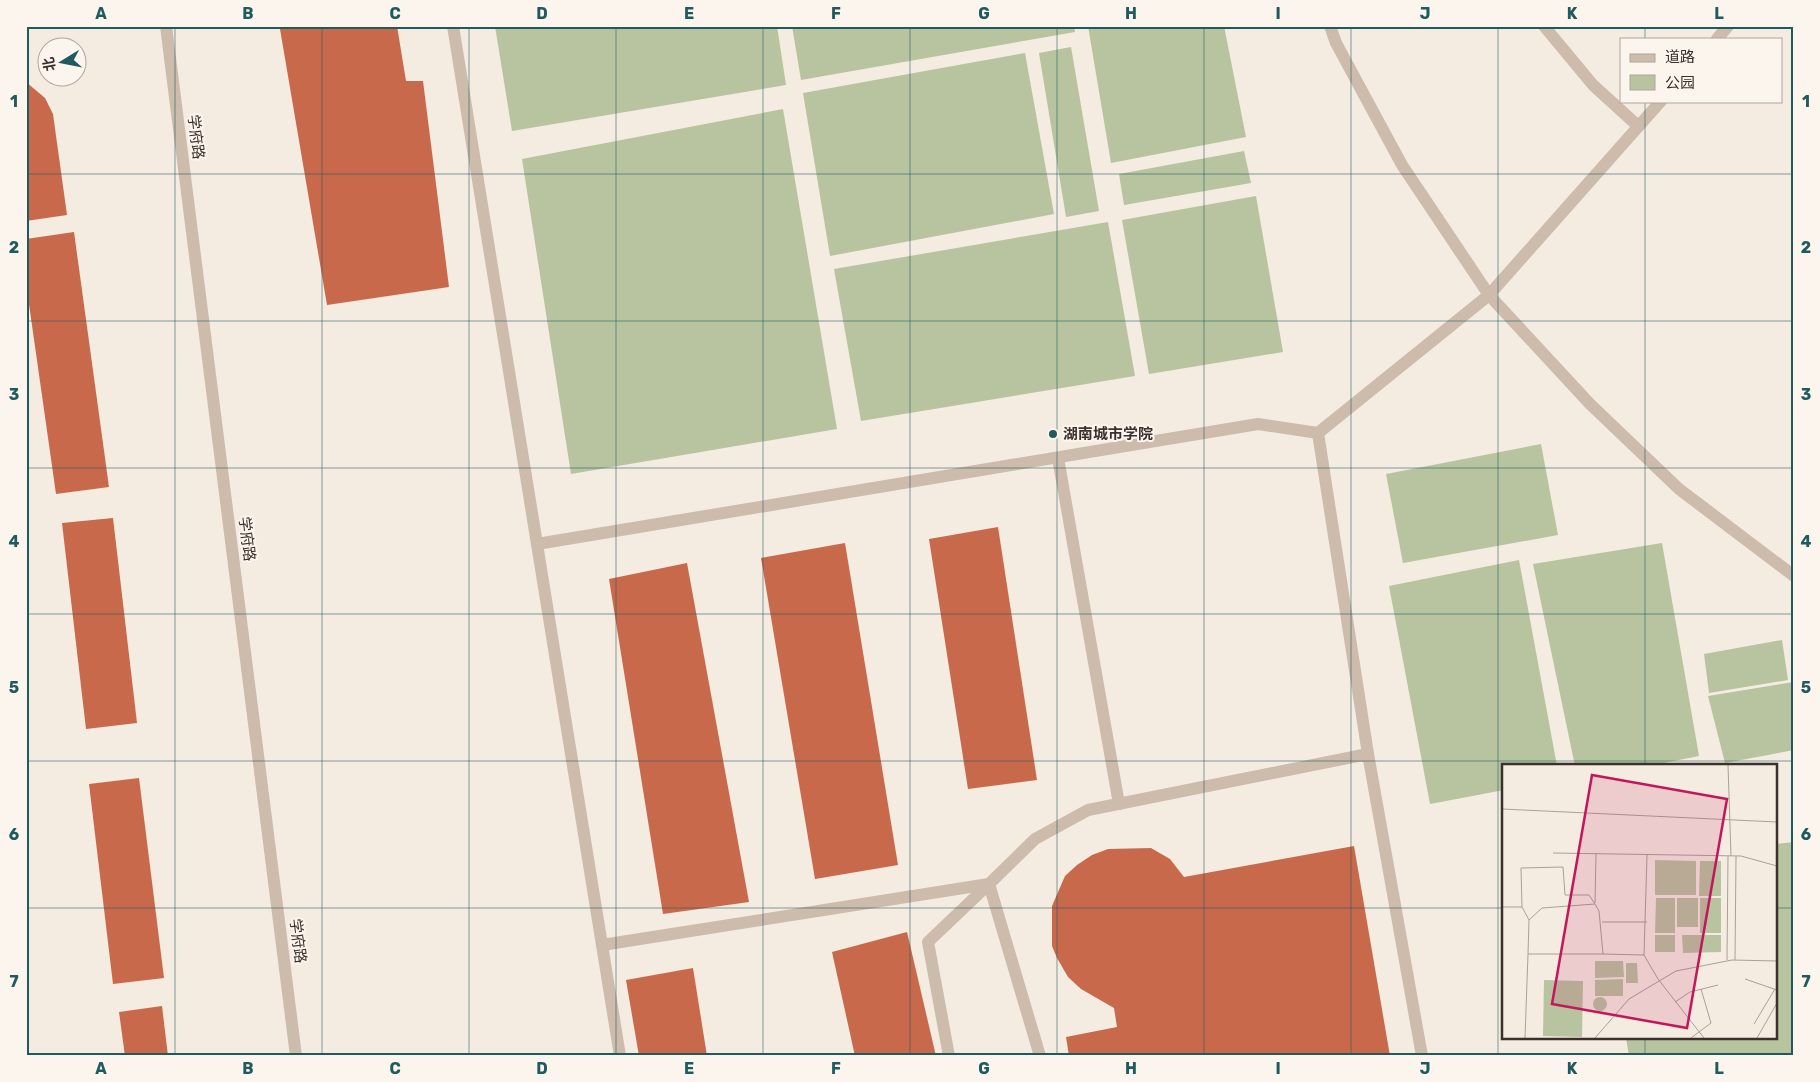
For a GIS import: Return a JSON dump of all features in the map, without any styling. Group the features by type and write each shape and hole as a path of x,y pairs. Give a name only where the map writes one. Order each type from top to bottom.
{"street":[{"name":"学府路","path":"166,26 296,1056"},
{"path":"453,26 620,1056"},
{"path":"1330,26 1336,43 1402,165 1489,295 1590,404 1679,489 1794,576"},
{"path":"1544,26 1593,85 1638,126"},
{"path":"1717,38 1728,26"},
{"path":"537,544 1258,424 1318,433 1489,295 1660,102"},
{"path":"1318,433 1368,754 1422,1056"},
{"path":"1058,458 1119,804"},
{"path":"950,1056 928,942 1035,839 1088,810 1368,754"},
{"path":"602,945 989,884"},
{"path":"989,884 1040,1056"}],"green space":[{"path":"495,26 777,26 786,85 512,131"},
{"path":"792,26 1074,26 1075,32 801,80"},
{"path":"1088,26 1224,26 1246,137 1111,163"},
{"path":"1071,47 1099,211 1066,217 1039,53"},
{"path":"1025,53 1054,214 830,256 803,93"},
{"path":"783,109 837,429 571,474 522,159"},
{"path":"1244,151 1251,183 1124,205 1119,174"},
{"path":"1256,196 1283,352 1149,374 1122,220"},
{"path":"1108,222 1135,376 861,421 834,269"},
{"path":"1541,444 1558,535 1403,563 1386,474"},
{"path":"1662,543 1699,756 1658,764 1575,764 1533,564"},
{"path":"1519,560 1557,764 1502,764 1502,790 1430,804 1389,586"},
{"path":"1782,640 1788,680 1709,693 1704,654"},
{"path":"1794,682 1794,750 1725,763 1708,696"},
{"path":"1794,842 1794,1056 1629,1056 1626,1040 1778,1040 1778,844"}],"building":[{"path":"310,26 397,26 406,81 423,81 449,287 327,305 280,29"},
{"path":"26,82 45,98 53,114 67,215 26,221"},
{"path":"74,232 109,487 56,494 26,283 26,239"},
{"path":"113,518 137,723 86,729 62,523"},
{"path":"998,527 1037,780 968,789 929,539"},
{"path":"845,543 898,865 815,879 761,558"},
{"path":"687,563 749,902 663,914 609,579"},
{"path":"139,778 164,978 113,984 89,784"},
{"path":"1354,846 1390,1056 1069,1056 1066,1037 1117,1027 1114,1008 1081,989 1068,977 1052,946 1052,906 1065,876 1077,865 1092,855 1108,849 1151,848 1170,859 1184,877"},
{"path":"907,932 936,1056 855,1056 832,952"},
{"path":"693,968 707,1056 639,1056 626,980"},
{"path":"162,1006 168,1056 125,1056 119,1012"}],"place":[{"name":"湖南城市学院","path":"1053,434"}]}
